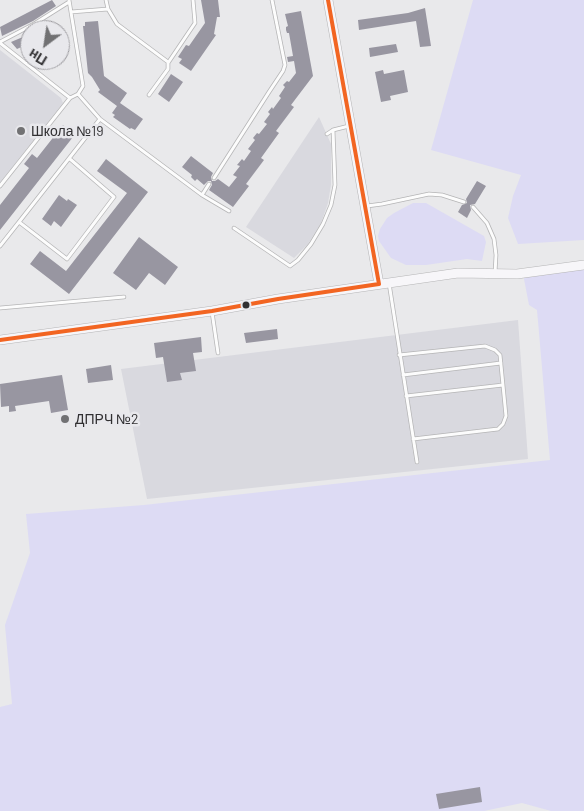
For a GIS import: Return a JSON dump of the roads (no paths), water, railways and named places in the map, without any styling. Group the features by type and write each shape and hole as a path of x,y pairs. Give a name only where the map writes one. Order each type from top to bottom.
{"main road":[{"path":"328,0 379,284"},
{"path":"0,340 198,312 212,312 278,299 379,284 458,274 517,274 584,265"}],"lane":[{"path":"106,0 108,9 116,24 168,62"},
{"path":"149,95 168,69 168,62 195,23 193,0"},
{"path":"214,178 284,71 285,65 272,0"},
{"path":"0,186 70,98 78,94 83,86 69,1 0,43 70,98"},
{"path":"71,12 108,9"},
{"path":"78,94 100,119 202,195 229,211"},
{"path":"0,246 100,119"},
{"path":"327,134 333,130 350,126"},
{"path":"234,228 290,266 298,260 315,238 331,205 335,185 333,130"},
{"path":"19,222 67,259 114,197 70,158"},
{"path":"202,195 210,184"},
{"path":"364,206 429,194 442,195 464,202"},
{"path":"473,207 487,223 494,239 496,255 495,274"},
{"path":"389,283 417,462"},
{"path":"0,308 124,297"},
{"path":"212,312 218,353"},
{"path":"399,355 485,346 495,350 500,355 506,416 503,424 498,429 413,439"},
{"path":"403,375 501,364"},
{"path":"406,396 502,384"}],"place":[{"name":"Школа №19","path":"21,131"},
{"name":"ДПРЧ №2","path":"65,419"}]}
